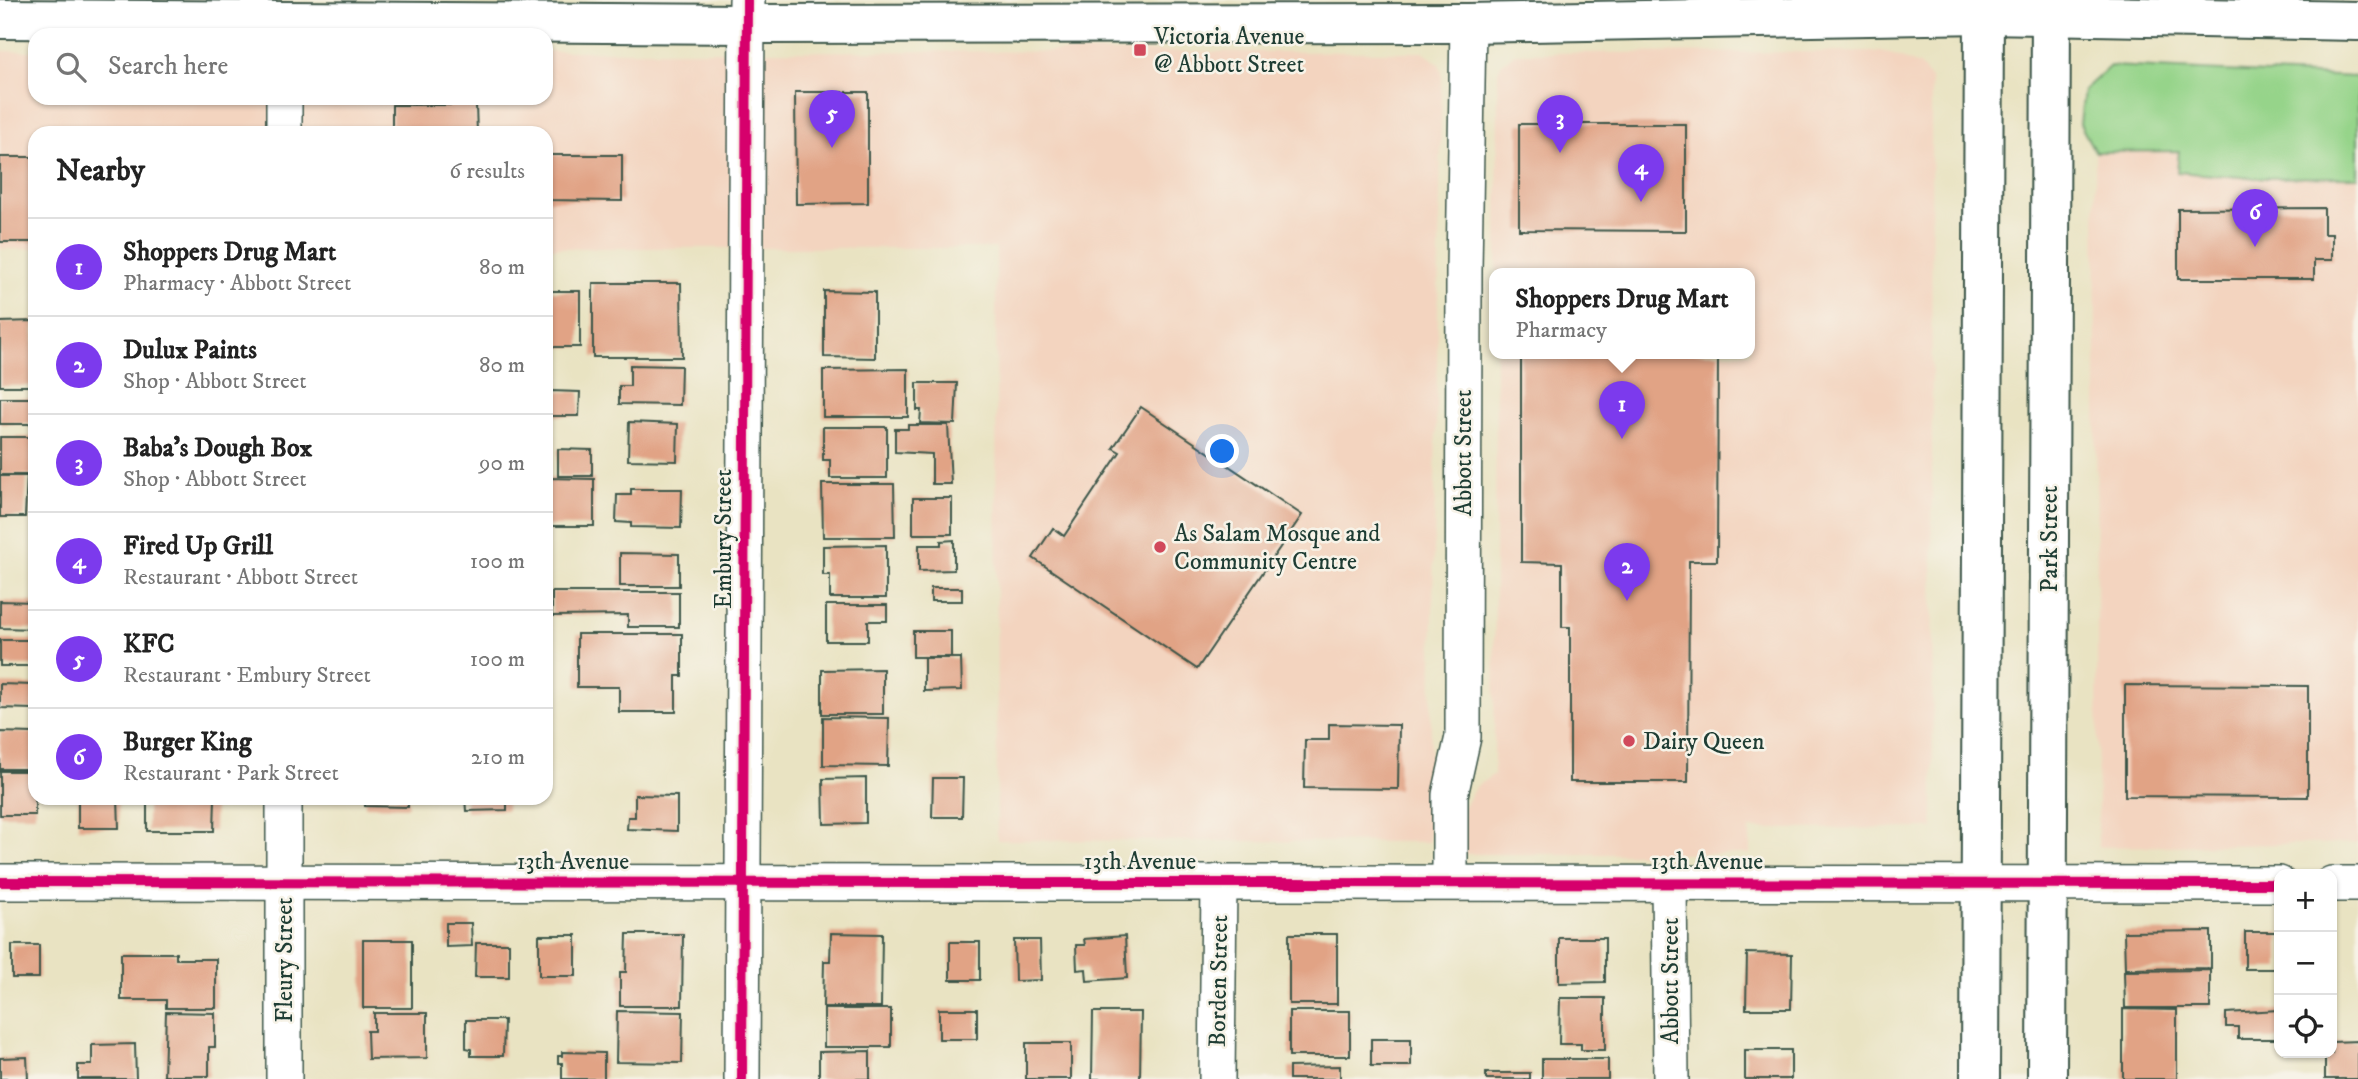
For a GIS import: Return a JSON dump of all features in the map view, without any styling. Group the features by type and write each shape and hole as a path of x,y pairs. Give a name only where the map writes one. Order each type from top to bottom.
{"main road":[{"path":"1980,1079 1984,7"},
{"path":"0,19 284,19 747,12 1468,23 2051,7 2358,21"},
{"name":"Park Street","path":"2047,1079 2051,7"}],"street":[{"name":"Embury Street","path":"742,1079 747,12"},
{"name":"Abbott Street","path":"1450,882 1450,794 1463,737 1464,270 1468,23"},
{"path":"284,105 284,126"},
{"name":"Fleury Street","path":"284,805 284,1079"},
{"name":"13th Avenue","path":"0,882 2274,884"},
{"name":"Borden Street","path":"1217,1079 1219,882"},
{"name":"Abbott Street","path":"1669,882 1671,1079"},
{"path":"2337,884 2358,884"}],"shaded area":[{"path":"0,51 28,51 28,105 553,105 553,51 1424,52 1439,64 1442,71 1429,842 997,840 996,248 553,248 553,126 28,126 28,249 0,249"},
{"path":"1886,52 1919,65 1931,79 1933,828 1750,829 1750,854 1461,854 1462,809 1475,788 1494,774 1496,359 1755,359 1755,268 1497,268 1498,71 1502,63 1516,53"},
{"path":"2179,150 2178,172 2253,178 2358,177 2358,843 2098,847 2095,152"}],"green space":[{"path":"2110,66 2358,77 2358,177 2253,178 2177,172 2179,151 2095,152 2080,124 2084,90"}],"building":[{"path":"795,92 868,92 868,203 796,204"},
{"path":"392,105 476,105 477,126 392,126"},
{"path":"1519,124 1686,124 1686,231 1519,230"},
{"path":"553,155 622,155 622,201 553,200"},
{"path":"0,157 28,157 28,242 0,242"},
{"path":"2324,208 2324,234 2332,234 2332,260 2314,260 2314,279 2178,279 2178,209"},
{"path":"593,283 681,283 682,357 593,357"},
{"path":"553,291 580,291 580,347 553,347"},
{"path":"824,291 875,292 875,358 824,357"},
{"path":"28,321 28,386 0,386 0,322"},
{"path":"1521,359 1718,359 1717,561 1689,561 1688,782 1570,782 1570,627 1562,627 1562,563 1521,562"},
{"path":"630,365 681,366 680,405 619,404 619,386 630,386"},
{"path":"908,369 908,417 823,417 823,370"},
{"path":"917,383 957,383 955,424 920,423"},
{"path":"553,391 580,392 579,416 553,416"},
{"path":"0,398 28,398 28,424 0,424"},
{"name":"As Salam Mosque and Community Centre","path":"1141,407 1302,515 1197,669 1033,558 1053,528 1064,536 1120,452 1113,448"},
{"path":"629,422 678,424 677,461 628,460"},
{"path":"908,425 948,425 951,484 932,484 932,454 895,452 895,429 908,429"},
{"path":"823,427 887,427 887,478 830,478 830,460 823,460"},
{"path":"0,437 28,437 28,475 0,475"},
{"path":"558,449 592,450 592,476 558,476"},
{"path":"0,476 27,476 25,517 0,517"},
{"path":"553,478 594,479 594,526 553,526"},
{"path":"822,484 894,484 895,537 823,537"},
{"path":"631,489 682,489 681,528 631,527 631,523 616,522 617,495 631,495"},
{"path":"913,498 952,498 952,534 913,534"},
{"path":"954,540 954,570 919,571 919,545 941,545 941,541"},
{"path":"886,545 886,598 830,598 830,575 823,575 823,546"},
{"path":"620,553 679,554 679,586 620,586"},
{"path":"931,588 962,588 962,601 931,601"},
{"path":"553,592 679,592 679,627 628,627 628,615 553,616"},
{"path":"0,601 28,602 28,629 0,628"},
{"path":"826,605 887,605 887,621 868,621 868,641 826,641"},
{"path":"913,631 951,631 951,657 913,657"},
{"path":"577,634 682,634 682,676 676,676 676,712 619,712 619,687 577,687"},
{"path":"0,640 28,640 28,666 0,666"},
{"path":"924,658 961,658 962,690 924,691"},
{"path":"883,669 883,714 822,714 822,670"},
{"path":"0,684 28,685 28,709 0,708"},
{"path":"2125,685 2308,686 2308,797 2125,796"},
{"path":"823,717 889,718 888,766 823,765"},
{"path":"1329,724 1399,725 1398,789 1304,788 1305,740 1329,740"},
{"path":"0,732 28,733 28,769 0,769"},
{"path":"0,771 28,771 28,805 35,805 35,815 0,815"},
{"path":"866,778 866,823 824,824 823,779"},
{"path":"933,778 963,778 962,817 932,817"},
{"path":"635,795 677,796 677,831 627,829 628,817 635,817"},
{"path":"78,805 118,805 119,828 78,828"},
{"path":"147,805 215,805 214,831 147,831"},
{"path":"408,805 408,807 365,806"},
{"path":"466,805 507,805 507,810 466,811"},
{"path":"446,923 471,923 472,946 446,947"},
{"path":"2211,931 2211,968 2125,969 2124,932"},
{"path":"2245,932 2274,932 2274,969 2245,969"},
{"path":"831,933 882,934 881,1007 823,1007 824,961 830,961"},
{"path":"627,934 683,934 682,1006 620,1006 620,972 626,972"},
{"path":"1289,934 1337,934 1337,1004 1289,1004"},
{"path":"539,935 576,935 576,976 539,976"},
{"path":"1125,936 1127,978 1087,981 1086,969 1077,970 1076,945 1085,945 1084,939"},
{"path":"1559,938 1605,938 1605,982 1559,983"},
{"path":"363,940 412,940 412,1008 363,1008"},
{"path":"1014,940 1040,940 1041,980 1015,981"},
{"path":"950,942 980,942 980,980 950,980"},
{"path":"476,943 509,943 509,977 475,977"},
{"path":"12,945 39,945 39,978 12,978"},
{"path":"121,953 176,953 176,959 216,959 216,1008 166,1008 166,1000 121,1000"},
{"path":"1747,953 1792,954 1791,1009 1746,1009"},
{"path":"2210,970 2210,1008 2125,1008 2124,971"},
{"path":"1560,998 1605,998 1605,1050 1581,1050 1581,1044 1559,1044"},
{"path":"824,1009 891,1009 891,1047 824,1047"},
{"path":"939,1009 977,1009 977,1039 939,1039"},
{"path":"2123,1009 2177,1010 2177,1079 2123,1079"},
{"path":"2274,1010 2274,1039 2238,1039 2238,1027 2226,1027 2226,1013"},
{"path":"617,1011 683,1012 682,1063 616,1062"},
{"path":"1289,1011 1350,1011 1350,1056 1289,1056"},
{"path":"166,1012 215,1013 215,1047 209,1047 209,1076 164,1076"},
{"path":"1093,1012 1141,1012 1140,1079 1092,1079"},
{"path":"374,1013 427,1013 427,1058 368,1059 367,1031 374,1031"},
{"path":"466,1020 504,1020 503,1056 471,1056 471,1049 466,1048"},
{"path":"1371,1039 1411,1039 1411,1066 1371,1066"},
{"path":"2358,1041 2358,1079 2325,1079 2325,1058 2337,1058 2337,1042"},
{"path":"1026,1043 1071,1043 1071,1079 1026,1079"},
{"path":"135,1044 136,1079 78,1079 78,1065 92,1065 92,1045"},
{"path":"1745,1050 1791,1050 1791,1079 1745,1079"},
{"path":"870,1051 870,1079 819,1079 819,1052"},
{"path":"562,1052 604,1053 604,1079 562,1079 562,1063 558,1063 558,1056 562,1056"},
{"path":"27,1057 28,1079 0,1079 0,1058"},
{"path":"1542,1059 1608,1059 1608,1079 1542,1079"},
{"path":"1340,1066 1340,1079 1289,1079 1289,1067"},
{"path":"1486,1073 1530,1073 1530,1079 1486,1079"}],"cycle path":[{"path":"742,1079 747,0"},
{"path":"0,882 2274,884"}],"place":[{"name":"Victoria Avenue @ Abbott Street","path":"1140,50"},
{"name":"KFC","path":"832,148"},
{"name":"Baba's Dough Box","path":"1560,153"},
{"name":"Fired Up Grill","path":"1641,202"},
{"name":"Burger King","path":"2255,247"},
{"name":"Shoppers Drug Mart","path":"1622,439"},
{"name":"As Salam Mosque and Community Centre","path":"1160,547"},
{"name":"Dulux Paints","path":"1627,601"},
{"name":"Dairy Queen","path":"1629,741"}]}
